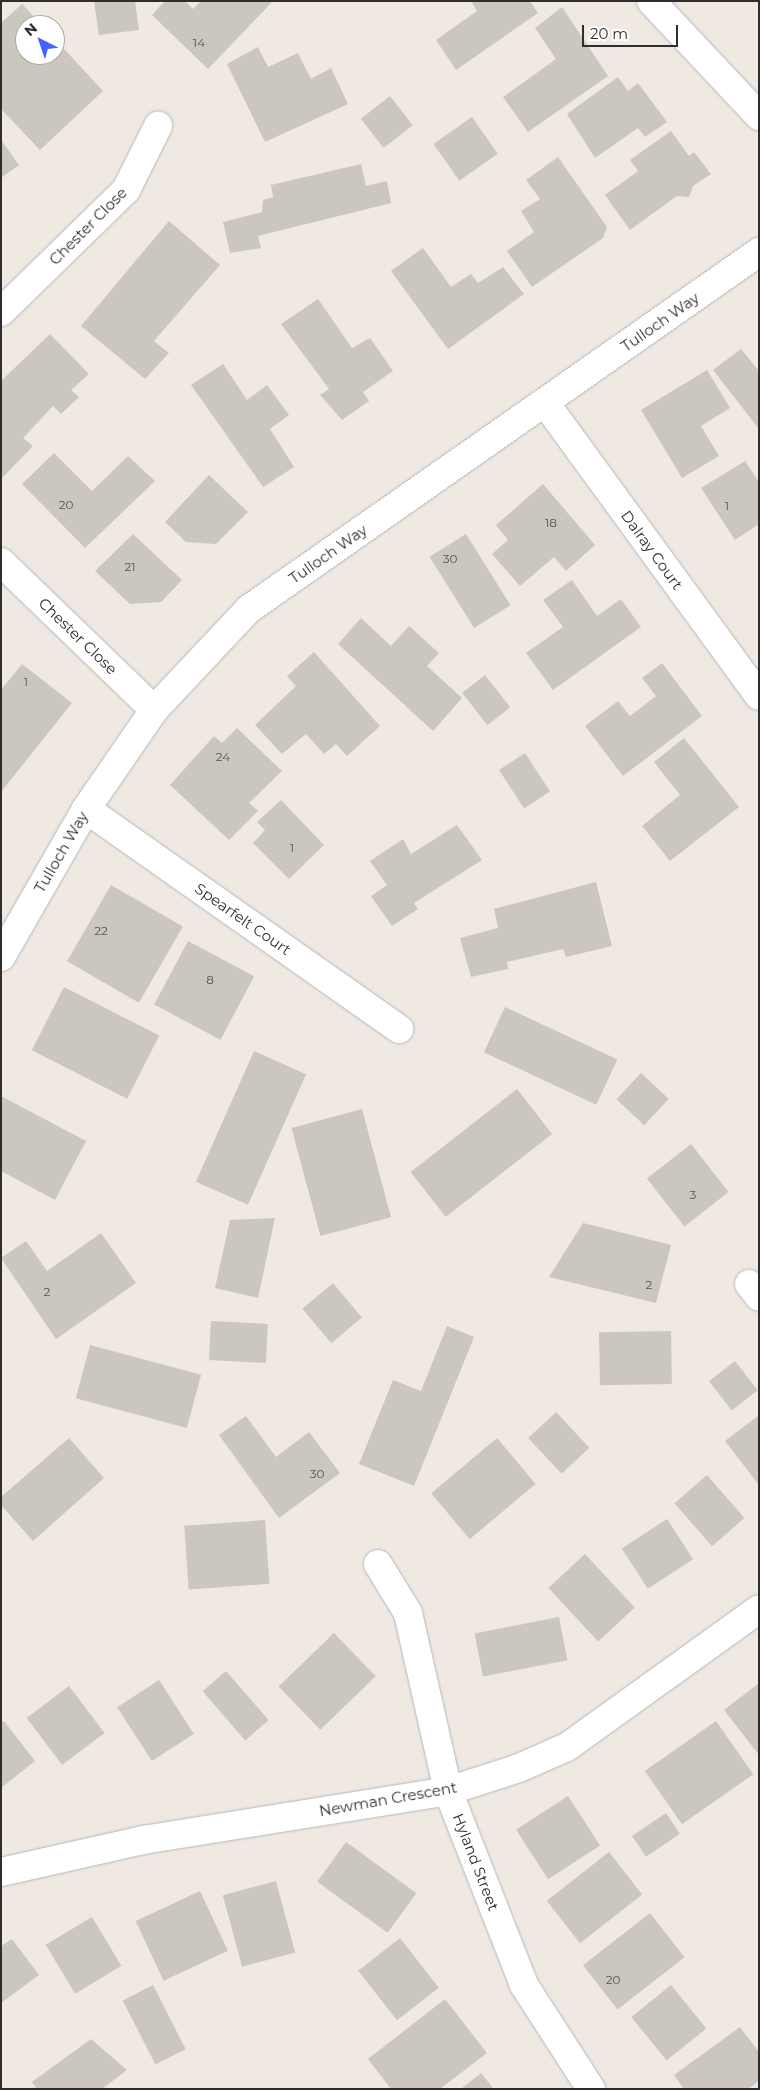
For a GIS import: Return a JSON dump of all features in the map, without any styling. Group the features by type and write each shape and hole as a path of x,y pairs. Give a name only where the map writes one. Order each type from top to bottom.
{"street":[{"path":"652,1 759,116"},
{"name":"Chester Close","path":"1,312 126,190 158,126"},
{"name":"Tulloch Way","path":"1,957 86,809 154,710 249,609 546,404 759,252"},
{"name":"Dalray Court","path":"546,404 759,696"},
{"name":"Chester Close","path":"1,562 154,710"},
{"name":"Spearfelt Court","path":"86,809 399,1029"},
{"name":"Hyland Street","path":"378,1564 408,1613 448,1791 524,1984 591,2089"},
{"name":"Newman Crescent","path":"1,1872 143,1840 448,1791 519,1768 567,1747 759,1609"}],"building":[{"path":"94,1 135,1 139,30 99,35"},
{"path":"165,1 185,1 193,9 201,1 273,1 208,69 152,15"},
{"path":"471,1 530,1 538,13 456,70 436,40 477,11"},
{"path":"22,4 32,15 15,15 15,65 65,65 65,50 103,91 40,150 1,109 1,23"},
{"path":"562,7 608,76 528,132 503,97 556,59 535,28"},
{"path":"258,47 268,67 298,53 311,79 331,68 348,104 265,142 227,64"},
{"path":"618,77 628,91 638,83 667,122 645,137 638,128 595,158 567,114"},
{"path":"390,96 413,125 384,148 361,119"},
{"path":"472,117 498,154 459,181 433,144"},
{"path":"671,131 689,156 694,152 711,174 693,186 689,197 677,196 630,230 605,195 638,171 630,160"},
{"path":"1,140 19,165 1,178"},
{"path":"558,157 607,227 603,238 532,287 507,251 534,232 521,211 540,199 526,180"},
{"path":"361,164 366,186 387,181 391,203 258,236 261,248 230,253 223,222 262,212 263,200 273,197 271,185"},
{"path":"169,221 220,265 154,341 169,353 145,379 81,326"},
{"path":"423,248 451,287 471,274 478,283 503,267 524,294 448,349 391,271"},
{"path":"318,299 352,348 370,338 393,371 363,392 369,401 342,420 320,395 329,389 281,324"},
{"path":"50,334 89,374 71,390 79,397 61,414 53,406 23,438 33,446 1,479 1,381"},
{"path":"741,349 759,371 759,429 713,370"},
{"path":"223,364 247,400 267,385 289,415 270,429 294,467 263,487 191,385"},
{"path":"707,370 730,408 701,426 719,456 682,478 641,410"},
{"path":"54,453 92,491 128,456 155,481 85,548 22,484"},
{"path":"745,461 759,482 759,524 735,540 701,488"},
{"path":"209,475 248,512 216,544 186,542 165,522"},
{"path":"543,484 595,545 566,571 554,557 520,586 492,554 508,540 496,525"},
{"path":"133,534 182,580 161,602 130,604 95,571"},
{"path":"466,534 511,605 474,628 430,557"},
{"path":"572,580 597,616 621,599 641,627 553,690 526,653 563,627 543,600"},
{"path":"361,618 391,646 409,626 439,653 427,666 462,698 433,731 338,644"},
{"path":"314,652 380,726 347,756 336,744 324,754 306,734 282,754 255,725 296,686 287,676"},
{"path":"662,663 702,716 623,776 585,726 618,701 630,716 656,696 642,678"},
{"path":"22,664 72,703 1,792 1,690"},
{"path":"485,675 510,707 487,725 462,693"},
{"path":"237,728 282,771 249,803 258,811 229,840 170,785 214,736 222,743"},
{"path":"684,738 739,807 670,861 642,826 680,795 654,762"},
{"path":"525,753 550,792 524,808 499,770"},
{"path":"281,800 324,845 289,879 253,843 265,830 257,822"},
{"path":"457,825 482,860 414,903 418,909 392,926 371,896 387,885 370,861 403,839 411,854"},
{"path":"596,882 612,946 566,957 563,949 507,962 508,969 471,977 460,938 498,928 494,909"},
{"path":"111,885 183,926 139,1003 67,961"},
{"path":"188,941 254,976 220,1040 154,1005"},
{"path":"64,987 159,1036 127,1099 32,1050"},
{"path":"505,1007 617,1059 596,1105 484,1052"},
{"path":"254,1051 306,1074 248,1205 196,1182"},
{"path":"641,1073 669,1099 644,1125 616,1099"},
{"path":"517,1089 552,1134 446,1217 411,1172"},
{"path":"1,1096 86,1141 55,1200 1,1171"},
{"path":"362,1109 391,1217 320,1236 291,1128"},
{"path":"691,1144 729,1192 684,1227 647,1178"},
{"path":"275,1218 258,1298 215,1288 230,1220"},
{"path":"583,1223 671,1245 656,1303 549,1277"},
{"path":"101,1233 136,1283 56,1339 1,1258 26,1241 47,1271"},
{"path":"333,1283 362,1317 331,1343 302,1309"},
{"path":"211,1321 268,1324 266,1363 209,1360"},
{"path":"447,1326 474,1337 414,1486 359,1464 393,1380 421,1391"},
{"path":"671,1331 672,1384 600,1385 599,1332"},
{"path":"90,1345 201,1375 187,1428 76,1398"},
{"path":"735,1361 758,1390 732,1410 709,1381"},
{"path":"556,1412 589,1448 562,1474 528,1438"},
{"path":"759,1415 759,1485 725,1441"},
{"path":"246,1416 276,1457 309,1432 340,1473 279,1518 219,1435"},
{"path":"69,1438 104,1478 33,1541 1,1505 1,1497"},
{"path":"497,1438 536,1484 470,1539 431,1493"},
{"path":"707,1475 744,1518 712,1546 675,1503"},
{"path":"667,1519 693,1559 648,1589 622,1548"},
{"path":"265,1520 269,1584 189,1589 184,1526"},
{"path":"585,1554 635,1607 598,1641 548,1588"},
{"path":"559,1617 567,1660 483,1677 475,1633"},
{"path":"334,1633 376,1676 320,1730 279,1686"},
{"path":"226,1671 269,1720 245,1740 203,1691"},
{"path":"159,1680 194,1734 152,1761 117,1707"},
{"path":"759,1683 759,1755 724,1710"},
{"path":"69,1686 105,1733 62,1765 27,1718"},
{"path":"4,1721 35,1761 1,1788 1,1723"},
{"path":"716,1721 753,1774 682,1824 645,1771"},
{"path":"568,1796 600,1845 548,1879 516,1830"},
{"path":"666,1813 680,1834 646,1857 632,1836"},
{"path":"346,1842 416,1893 388,1933 317,1882"},
{"path":"609,1852 642,1895 580,1943 547,1901"},
{"path":"276,1881 295,1952 242,1967 223,1895"},
{"path":"200,1891 228,1951 164,1981 136,1921"},
{"path":"650,1913 684,1957 617,2009 583,1965"},
{"path":"92,1917 121,1966 75,1994 46,1945"},
{"path":"400,1938 439,1988 397,2020 358,1971"},
{"path":"12,1939 39,1975 1,2003 1,1946"},
{"path":"153,1985 186,2049 155,2065 123,2000"},
{"path":"671,1985 706,2029 667,2061 631,2017"},
{"path":"445,1999 487,2053 440,2089 391,2089 368,2059"},
{"path":"740,2027 759,2052 759,2081 748,2089 684,2089 674,2075"},
{"path":"91,2039 127,2070 102,2089 37,2089 32,2082"},
{"path":"481,2073 494,2089 461,2089"}]}
